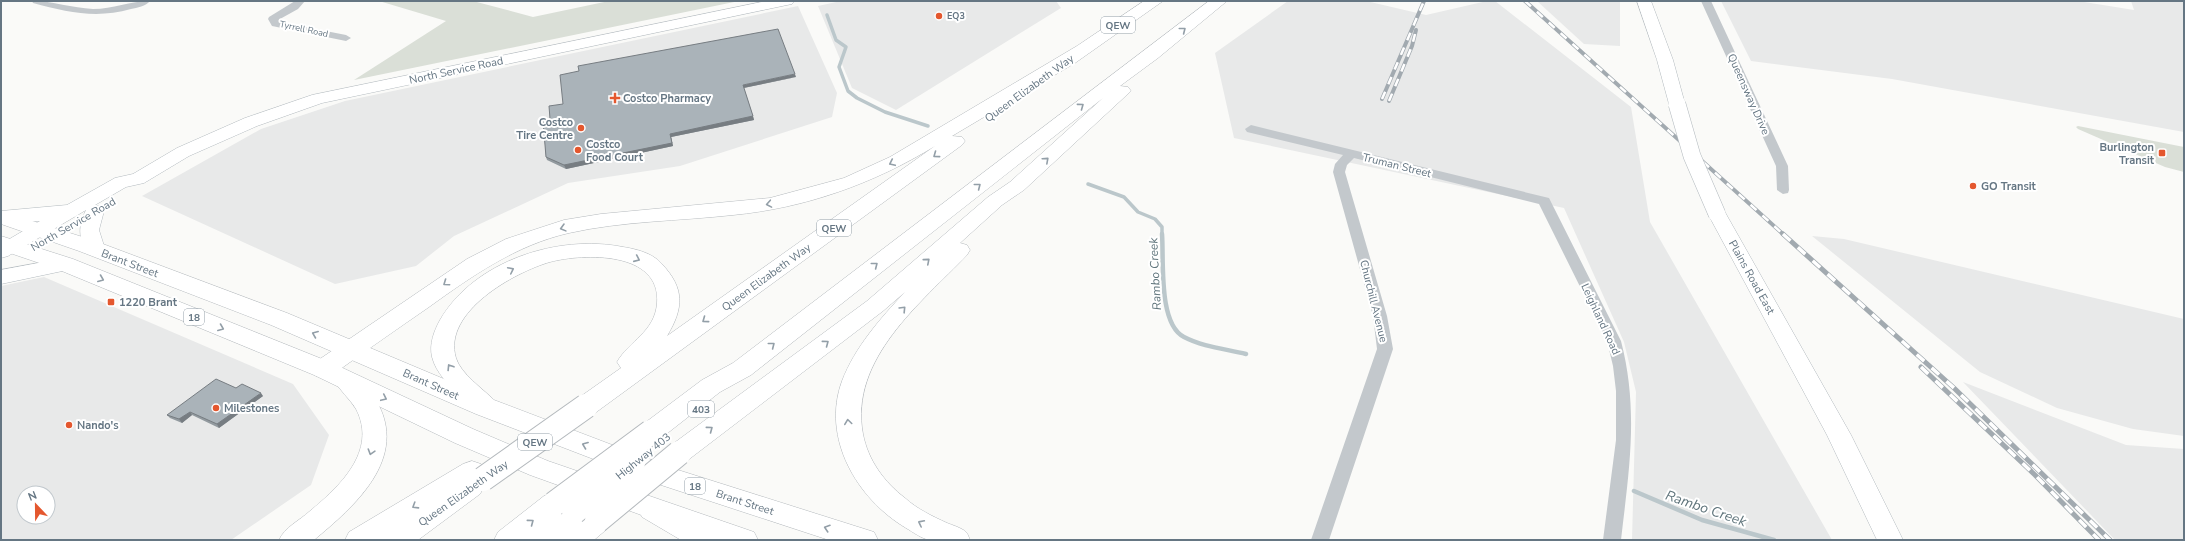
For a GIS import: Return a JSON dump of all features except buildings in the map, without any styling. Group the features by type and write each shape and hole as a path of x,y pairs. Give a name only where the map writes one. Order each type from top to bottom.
{"main road":[{"name":"North Service Road","path":"1,267 10,248 46,233 89,207 139,185 138,179 183,152 283,110 318,99 787,1"},
{"name":"Queen Elizabeth Way","path":"397,540 478,475 575,409 1081,50 1155,1"},
{"path":"541,540 662,443 875,306 995,201 1017,186 1142,72 1152,54 1219,1"},
{"name":"Plains Road East","path":"1644,1 1665,60 1692,156 1717,214 1839,435 1890,540"},
{"path":"293,540 326,515 349,492 373,452 374,434 369,410 334,375 352,349 469,267 514,244 564,227 601,221 734,210 771,204 851,182 897,161 1081,50"},
{"name":"Highway 403","path":"662,443 725,390 742,369 1074,111 1152,54"},
{"path":"956,540 915,520 889,501 876,488 854,450 847,411 849,395 855,375 862,362 887,327 1003,204 1017,186"},
{"path":"2,217 41,215 89,207 88,234 95,249"},
{"name":"Brant Street","path":"2,217 95,249 352,349 485,407 670,478 864,540"},
{"name":"18","path":"10,248 65,264 334,375 519,460 652,509 744,540"},
{"path":"485,407 448,365 444,351 444,338 447,327 468,299 486,284 504,274 524,264 551,255 578,251 598,251 631,256 652,266 664,281 669,300 667,314 659,330 638,355 575,409"},
{"path":"1,277 65,264"},
{"path":"508,540 575,512 662,443"},
{"path":"359,540 478,475"},
{"path":"652,509 704,540"},
{"path":"575,512 575,540"}],"street":[{"path":"37,1 87,13 117,11 145,1"},
{"name":"Tyrrell Road","path":"300,1 298,5 277,15 273,19 276,24 346,38"},
{"name":"Queensway Drive","path":"1706,1 1782,166 1783,190"},
{"name":"Truman Street","path":"1251,129 1544,201"},
{"name":"Churchill Avenue","path":"1320,540 1385,349 1380,316 1339,172 1341,164 1351,154"},
{"name":"Leighland Road","path":"1544,201 1614,341 1620,361 1626,404 1625,428 1612,540"}],"shaded area":[{"path":"379,1 473,1 533,17 609,1 739,1 354,80 446,21"},
{"path":"841,1 1056,1 1061,8 896,110 852,88 818,6"},
{"path":"1288,1 1366,1 1426,15 1487,1 1495,1 1631,107 1650,222 1832,540 1632,540 1636,392 1624,342 1564,208 1234,138 1215,53"},
{"path":"1537,1 1620,1 1620,46 1584,44"},
{"path":"1721,1 2078,1 2134,10 2131,1 2184,1 2184,132 1892,79 1751,61"},
{"path":"798,6 837,93 832,117 680,166 568,183 454,236 416,266 335,284 142,196 261,129 345,101"},
{"path":"2078,126 2184,147 2184,172 2165,167 2078,129 2076,127"},
{"path":"1812,236 1844,239 2184,319 2184,436 2133,429 2057,408 1980,372"},
{"path":"44,277 293,384 329,435 311,485 231,540 1,540 1,286"},
{"path":"1963,382 2126,445 2184,449 2184,540 2115,540"}],"waterway":[{"name":"Rambo Creek","path":"827,15 836,40 846,47 839,67 848,91 857,98 885,112 928,126"},
{"name":"Rambo Creek","path":"1088,184 1124,197 1138,212 1155,219 1162,227 1162,234"},
{"name":"Rambo Creek","path":"1162,234 1163,275 1166,306 1170,319 1176,330 1184,337 1199,343 1246,354"},
{"name":"Rambo Creek","path":"1634,491 1702,520 1774,540"}],"railway":[{"path":"1382,99 1424,1"},
{"path":"1525,1 1784,235"},
{"path":"1389,101 1412,46 1416,30"},
{"path":"1783,234 1954,388 2110,540"},
{"path":"1921,367 2035,475 2099,540"}],"place":[{"name":"EQ3","path":"939,16"},
{"name":"Costco Pharmacy","path":"615,98"},
{"name":"Costco Tire Centre","path":"581,128"},
{"name":"Costco Food Court","path":"578,150"},
{"name":"Burlington Transit","path":"2162,153"},
{"name":"GO Transit","path":"1973,186"},
{"name":"1220 Brant","path":"111,302"},
{"name":"Milestones","path":"216,408"},
{"name":"Nando's","path":"69,425"}]}
